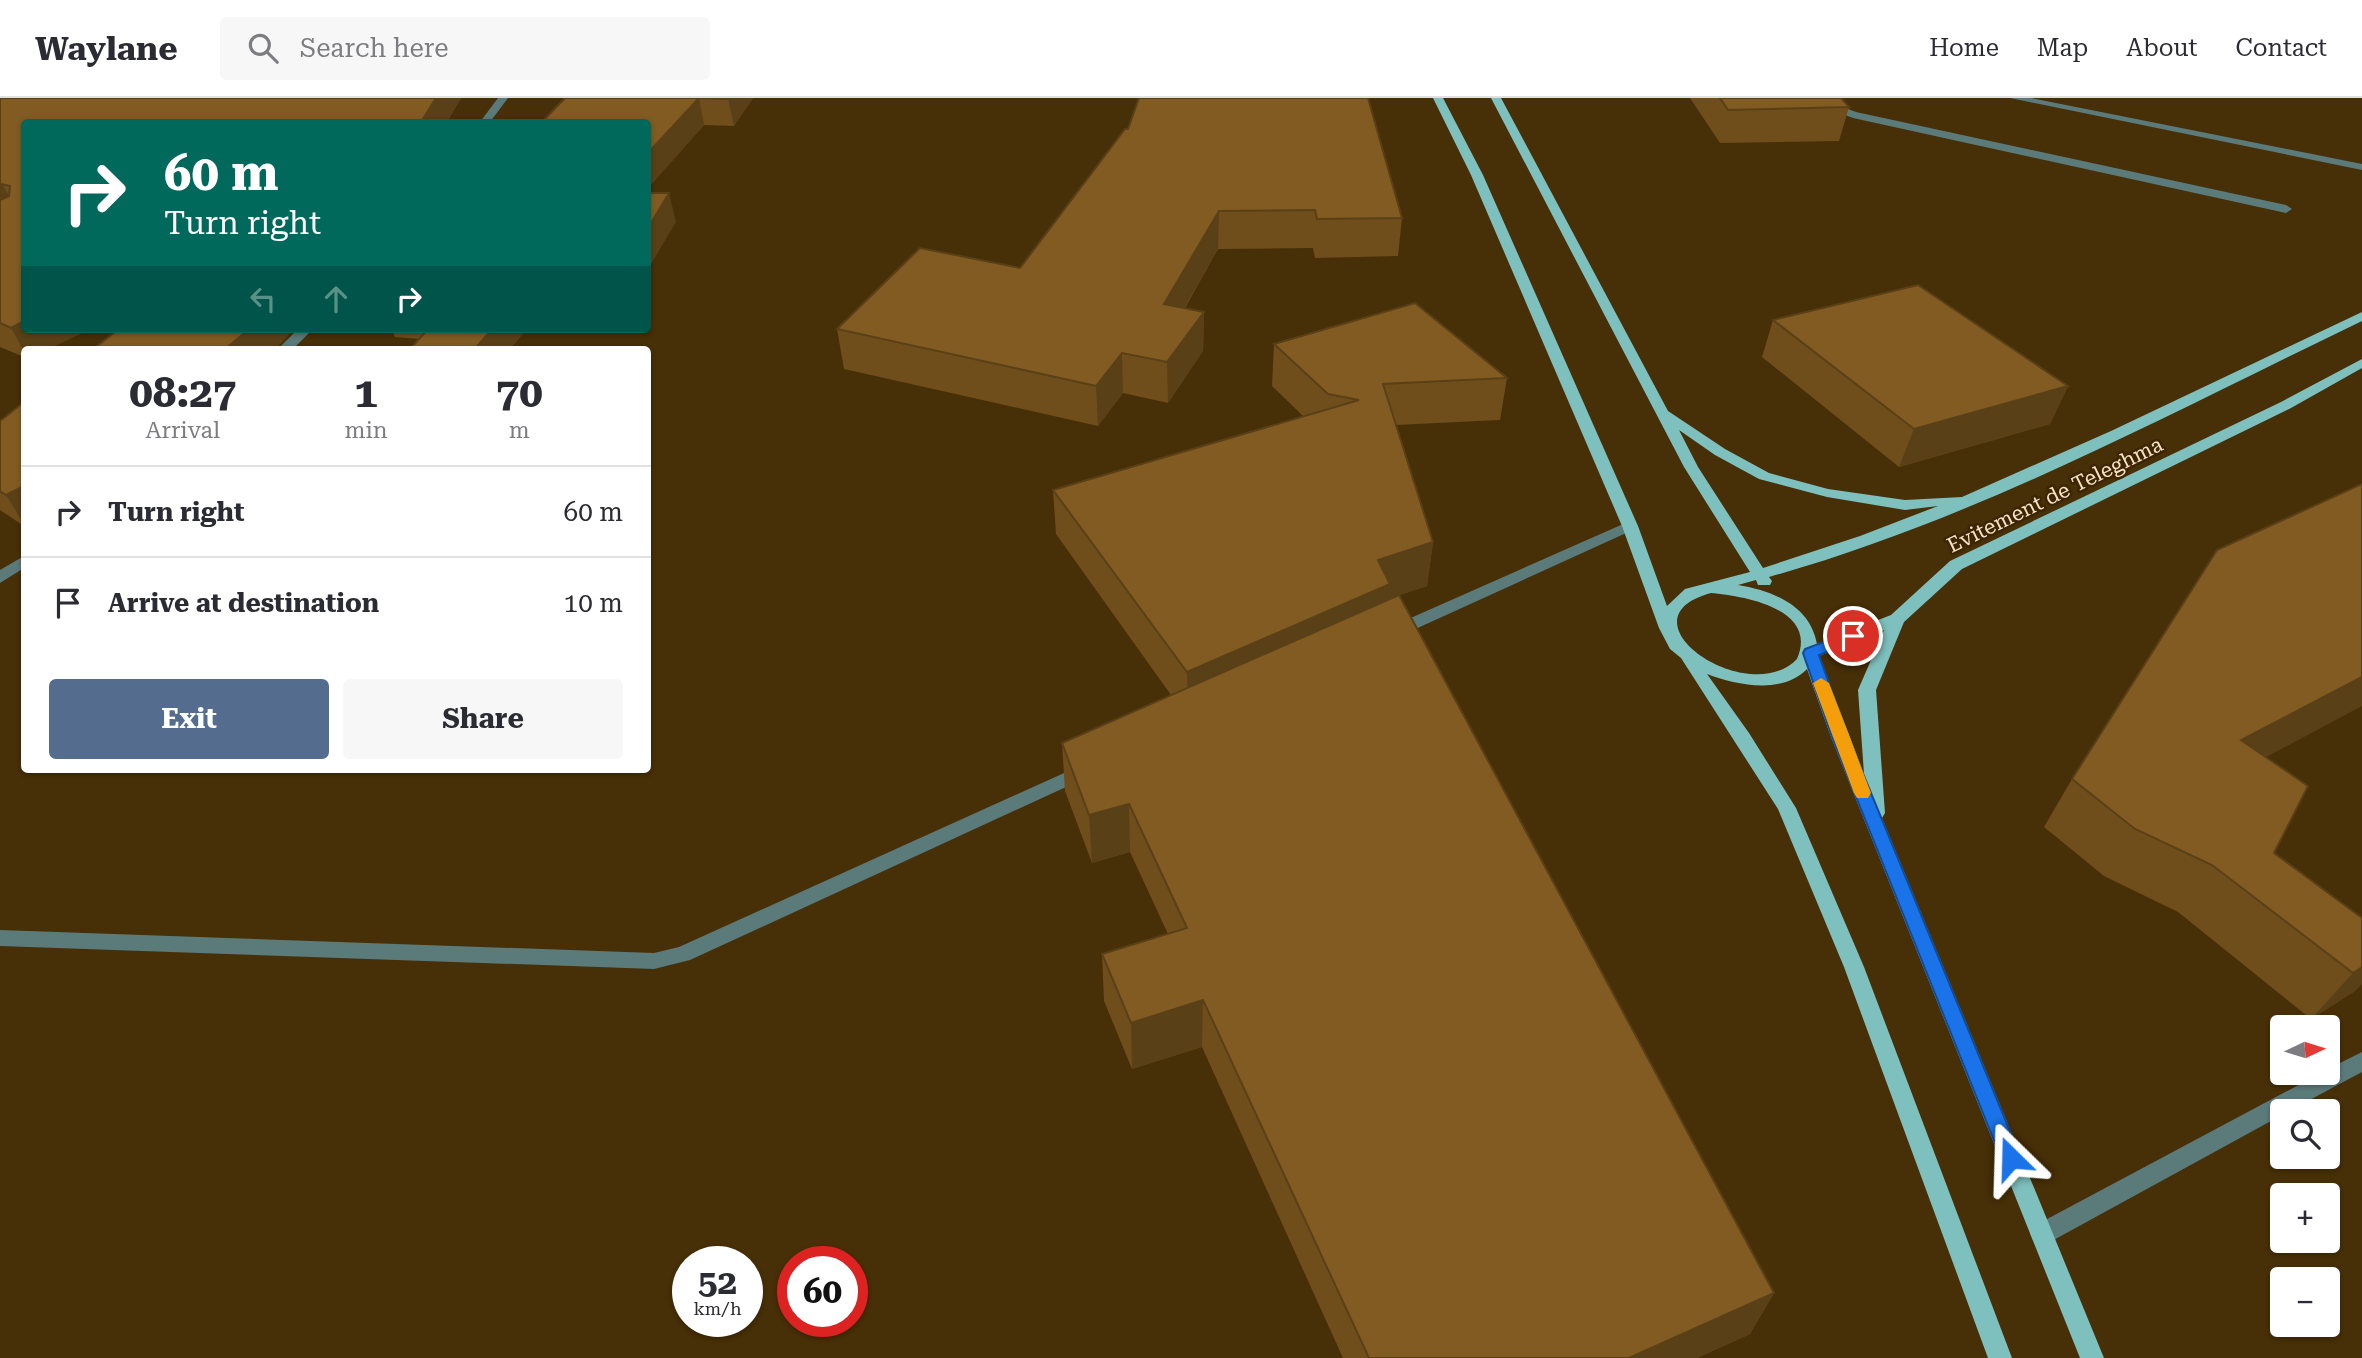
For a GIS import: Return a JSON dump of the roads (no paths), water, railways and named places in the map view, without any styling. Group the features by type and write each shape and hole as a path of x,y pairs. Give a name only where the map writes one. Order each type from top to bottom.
{"main road":[{"path":"1438,98 1477,175 1630,526 1673,639 1743,737 1787,808 1854,967 2000,1358"},
{"path":"1496,98 1691,467 1758,574 1783,606"},
{"name":"Evitement de Teleghma","path":"1712,588 1902,528 1975,499 2362,316"},
{"name":"Evitement de Teleghma","path":"1877,830 1867,690 1897,619 1955,565 2286,405 2362,363"},
{"path":"1660,411 1720,452 1777,479 1827,492 1905,505 1975,499"},
{"path":"1897,619 1810,653 1802,666 1786,676 1752,680 1716,673 1693,661 1673,639 1669,616 1676,603 1692,593 1712,588 1738,589 1762,595 1783,606 1800,620 1810,637 1810,653 1877,830 2092,1358"}],"street":[{"path":"487,119 503,98"},
{"path":"1822,98 1831,106 1853,115 2286,209"},
{"path":"2015,98 2362,167"},
{"path":"288,346 302,333"},
{"path":"1376,640 1630,526"},
{"path":"0,578 21,563"},
{"path":"0,938 654,961 683,954 1097,765"},
{"path":"2042,1234 2362,1061"}]}
